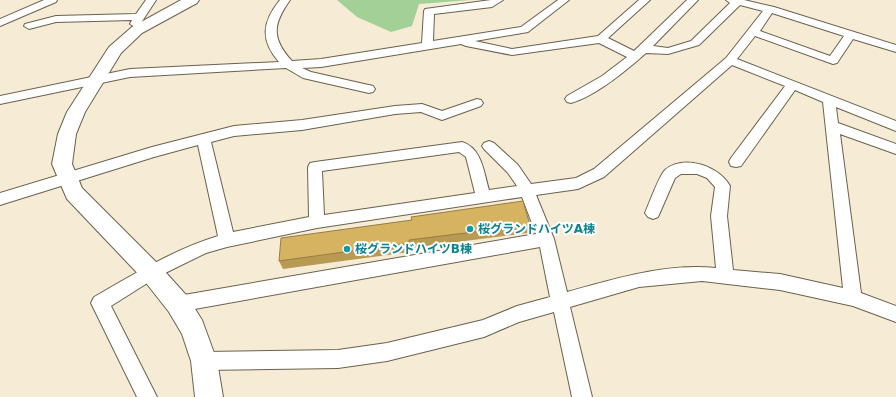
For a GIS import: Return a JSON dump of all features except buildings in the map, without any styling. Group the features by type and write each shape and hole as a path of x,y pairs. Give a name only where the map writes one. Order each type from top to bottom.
{"street":[{"path":"0,23 38,3 52,0"},
{"path":"151,0 139,24 115,50 76,112 67,134 62,164 74,193 151,272 178,304 193,329 204,361 208,397"},
{"path":"29,26 56,20 139,24 157,18 192,0"},
{"path":"285,0 278,9 271,26 270,36 277,52 289,65 307,76 369,90"},
{"path":"427,44 429,11 492,4 498,0"},
{"path":"0,100 98,79 151,71 321,63 427,44 457,41 524,30 564,0"},
{"path":"601,39 645,0"},
{"path":"571,99 592,88 640,53 693,0"},
{"path":"457,41 512,52 601,39 640,53 668,51 695,42 734,1 770,8 896,49"},
{"path":"147,397 100,303 151,272 201,248 227,240 317,222 578,183 599,173 730,60 770,8"},
{"path":"753,32 833,61 851,34"},
{"path":"730,60 896,126"},
{"path":"736,162 792,85"},
{"path":"829,100 853,298"},
{"path":"0,199 152,152 234,131 302,125 395,110 422,108 442,116 477,103"},
{"path":"832,126 896,149"},
{"path":"203,138 227,240"},
{"path":"489,146 513,169 527,190 546,239 582,397"},
{"path":"317,222 315,167 462,147 472,155 484,198"},
{"path":"653,213 669,175 678,169 697,169 712,174 723,186 718,216 725,276"},
{"path":"178,304 546,239"},
{"path":"204,361 338,359 387,352 484,328 518,314 639,280 702,274 780,282 853,298 896,314"}],"green space":[{"path":"337,0 471,0 419,4 412,26 391,32 357,17"}],"place":[{"name":"桜グランドハイツA棟","path":"470,229"},
{"name":"桜グランドハイツB棟","path":"347,249"}]}
